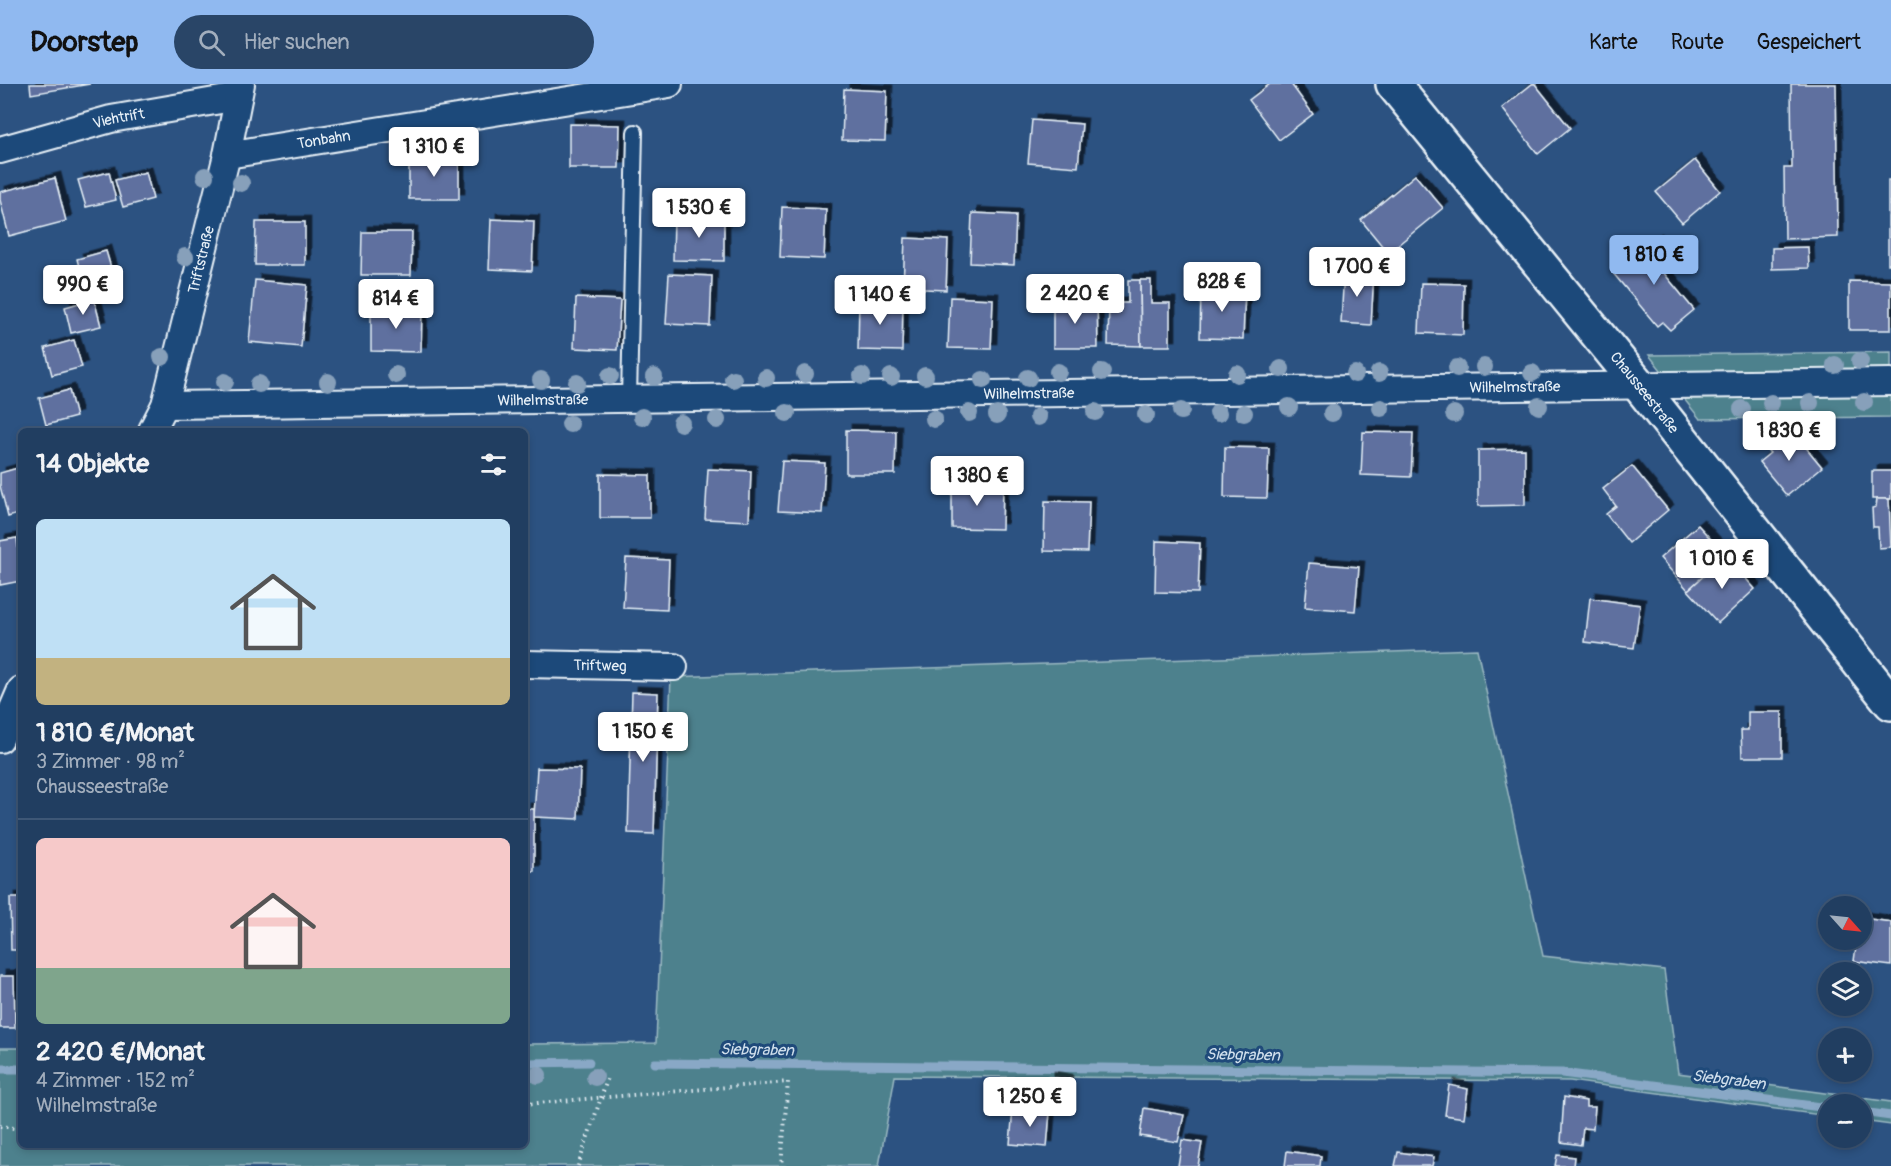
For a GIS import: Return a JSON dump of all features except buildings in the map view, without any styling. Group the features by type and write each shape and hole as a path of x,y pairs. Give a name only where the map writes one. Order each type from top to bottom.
{"main road":[{"name":"Chausseestraße","path":"1393,84 1638,384 1891,703"}],"street":[{"name":"Tonbahn","path":"227,154 669,84"},
{"name":"Triftstraße","path":"153,428 165,405 227,154 240,91"},
{"name":"Viehtrift","path":"0,150 111,119 240,91"},
{"name":"Wilhelmstraße","path":"165,405 1891,382"},
{"name":"Triftweg","path":"528,664 674,667"},
{"path":"0,739 18,697"}],"lane":[{"path":"629,398 636,132"}],"path":[{"path":"578,1166 608,1077"},
{"path":"528,1104 788,1082 781,1166"},
{"path":"0,1126 18,1129"}],"green space":[{"path":"1891,352 1891,417 1700,419 1649,355"},
{"path":"1477,649 1543,956 1664,970 1678,1073 1832,1094 1818,1094 1818,1115 1570,1081 895,1076 879,1166 0,1166 0,1048 18,1048 18,1148 528,1148 528,1044 656,1043 671,677"},
{"path":"1872,1099 1891,1102 1891,1125 1872,1122"}],"waterway":[{"name":"Siebgraben","path":"528,1063 589,1062"},
{"name":"Siebgraben","path":"655,1063 1562,1073 1818,1107"},
{"name":"Siebgraben","path":"0,1069 18,1069"},
{"name":"Siebgraben","path":"1872,1113 1891,1116"}]}
